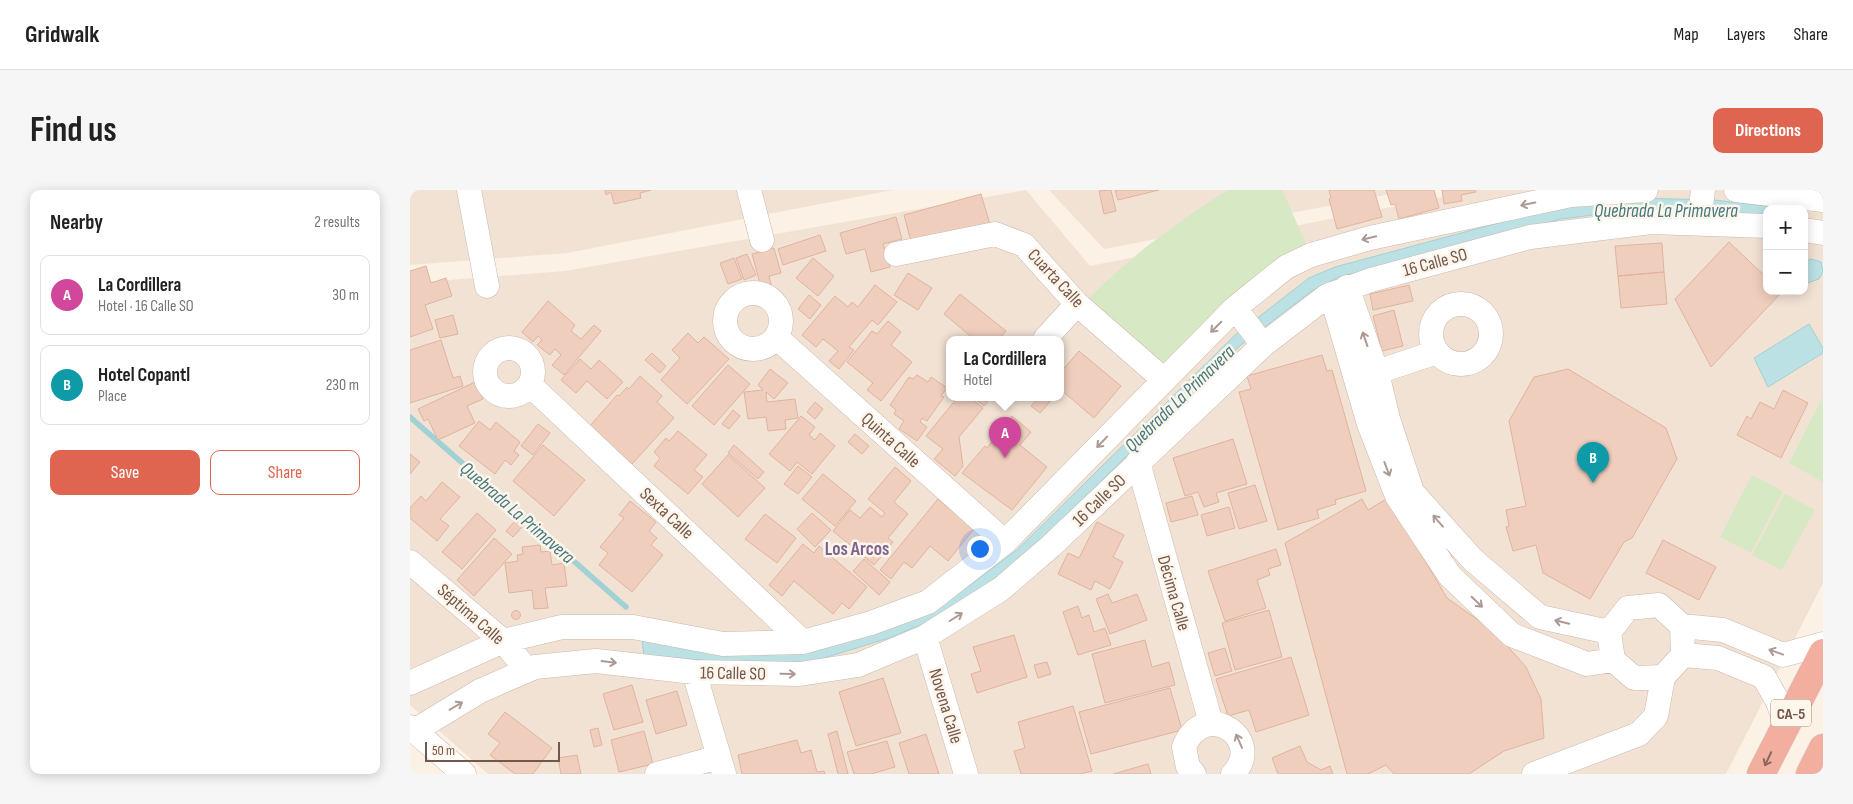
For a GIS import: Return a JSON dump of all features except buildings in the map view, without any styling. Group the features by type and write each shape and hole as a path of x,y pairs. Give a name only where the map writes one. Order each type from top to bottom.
{"highway":[{"name":"CA-5","path":"1761,774 1823,653"},
{"name":"CA-5","path":"1810,774 1823,748"}],"street":[{"path":"469,190 487,286"},
{"path":"749,190 762,240"},
{"name":"16 Calle SO","path":"410,683 504,641 562,627 633,626 723,644 803,642 871,623 928,602 1005,542 1163,379 1286,267 1311,255 1370,238 1571,195 1646,190"},
{"path":"1699,222 1703,190"},
{"path":"1736,190 1823,200"},
{"name":"16 Calle SO","path":"412,729 480,692 535,667 596,661 694,672 800,674 858,665 925,637 1001,589 1052,546 1260,342 1339,291 1530,237 1651,222 1699,222 1763,226"},
{"path":"1808,231 1823,233"},
{"name":"Cuarta Calle","path":"896,254 995,234 1024,244 1077,304 1163,379"},
{"path":"1339,291 1366,376 1388,419 1405,494 1450,576 1512,635 1587,664 1613,660"},
{"path":"1049,336 1077,304"},
{"path":"1238,312 1260,342"},
{"name":"Quinta Calle","path":"776,337 1005,542"},
{"path":"1366,376 1437,352"},
{"name":"Sexta Calle","path":"530,385 803,642"},
{"name":"Décima Calle","path":"1138,462 1211,723"},
{"path":"1405,494 1473,560 1540,617 1610,632"},
{"name":"Séptima Calle","path":"410,562 504,641 527,670"},
{"path":"1663,677 1634,678 1613,660 1610,632 1628,608 1659,605 1682,626 1723,630 1783,655 1823,644"},
{"path":"1534,774 1639,734 1656,716 1663,677 1683,655 1682,626"},
{"name":"Novena Calle","path":"925,637 966,774"},
{"path":"1683,655 1718,658 1764,677 1777,700 1786,723"},
{"path":"657,774 722,766 694,672"},
{"path":"1194,774 1188,767 1184,747 1188,737 1195,730 1211,723 1230,728 1242,745 1243,755 1238,769 1233,774"},
{"path":"412,729 464,774"}],"shaded area":[{"path":"410,190 893,190 567,253 410,265"},
{"path":"1026,190 1090,266 1478,190 1823,190 1823,583 1726,774 488,774 410,705 410,283 565,271"},
{"path":"1049,190 1411,190 1104,249"}],"green space":[{"path":"1228,190 1282,190 1311,255 1174,375 1088,299 1155,240"},
{"path":"1823,397 1823,482 1789,463"},
{"path":"1752,475 1783,491 1751,553 1720,537"},
{"path":"1785,494 1815,510 1782,570 1752,555"}],"water":[{"path":"1635,198 1714,200 1763,206 1763,218 1716,212 1617,212 1561,219 1339,277 1312,291 1241,345 1023,557 949,613 889,638 811,662 756,665 644,655 642,641 754,654 885,628 946,603 1018,549 1234,336 1309,278 1335,267 1558,207"},
{"path":"1811,259 1821,262 1823,272 1819,279 1808,283 1808,260"},
{"path":"1809,324 1823,348 1823,353 1768,387 1754,358"}],"waterway":[{"name":"Quebrada La Primavera","path":"410,417 626,607"}],"place":[{"name":"La Cordillera","path":"1005,458"},
{"name":"Hotel Copantl","path":"1593,483"}],"district":[{"name":"Los Arcos","path":"857,548"}]}
